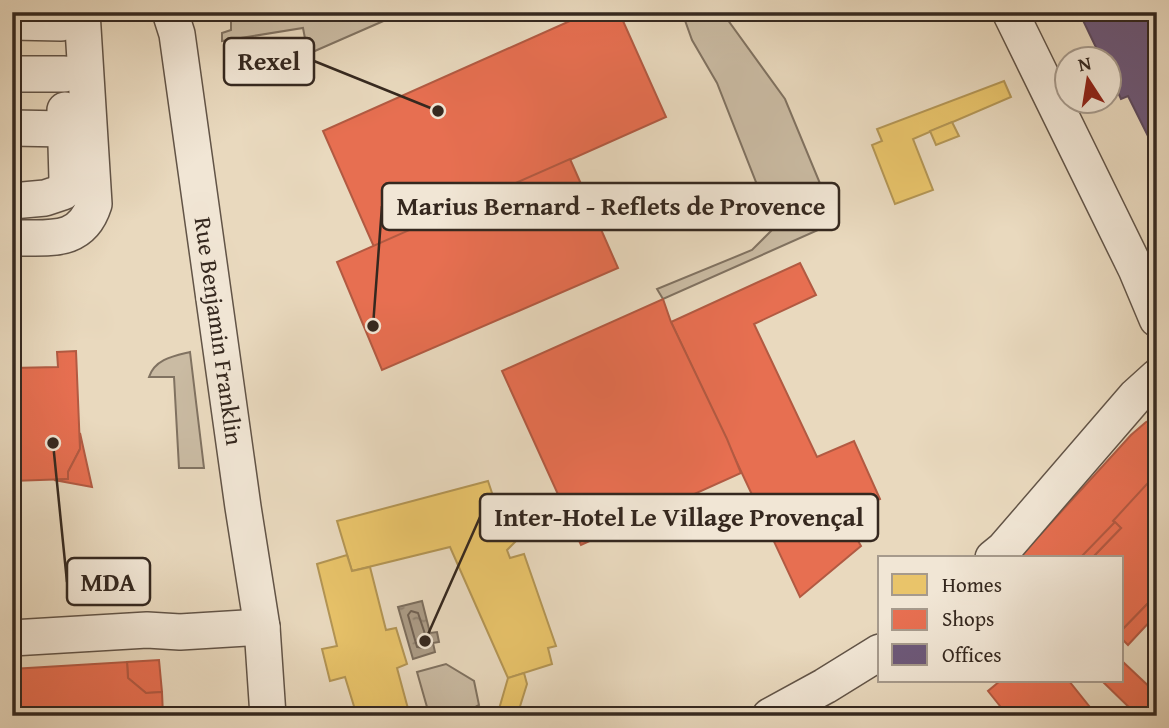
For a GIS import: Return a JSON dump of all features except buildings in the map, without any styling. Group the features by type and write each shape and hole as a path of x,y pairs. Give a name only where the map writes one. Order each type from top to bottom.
{"street":[{"path":"1010,12 1136,269 1157,319"},
{"path":"12,22 68,16"},
{"path":"12,201 45,198 62,192 67,180 64,74 68,16"},
{"path":"12,238 64,236 78,230 89,220 94,204 68,16"},
{"name":"Rue Benjamin Franklin","path":"177,20 243,507 262,627 268,716"},
{"path":"12,74 64,74"},
{"path":"12,128 66,129"},
{"path":"995,556 1136,396 1157,377"},
{"path":"12,638 262,627"},
{"name":"Rue Benjamin Franklin","path":"262,627 291,716"},
{"path":"770,716 878,653"}],"shaded area":[{"path":"231,12 404,12 308,54 303,28 222,41 222,33 231,30"},
{"path":"682,12 722,12 785,99 836,222 663,299 657,289 752,250 774,228 717,83 692,40"},
{"path":"190,352 204,468 179,468 174,377 149,377 160,362"},
{"path":"446,664 474,681 479,705 452,715 427,707 417,672"}],"water":[{"path":"422,601 430,633 437,632 439,642 433,643 435,652 413,659 398,607"}],"place":[{"name":"Rexel","path":"438,111"},
{"name":"Marius Bernard - Reflets de Provence","path":"373,326"},
{"name":"MDA","path":"53,443"},
{"name":"Inter-Hotel Le Village Provençal","path":"425,641"}]}
